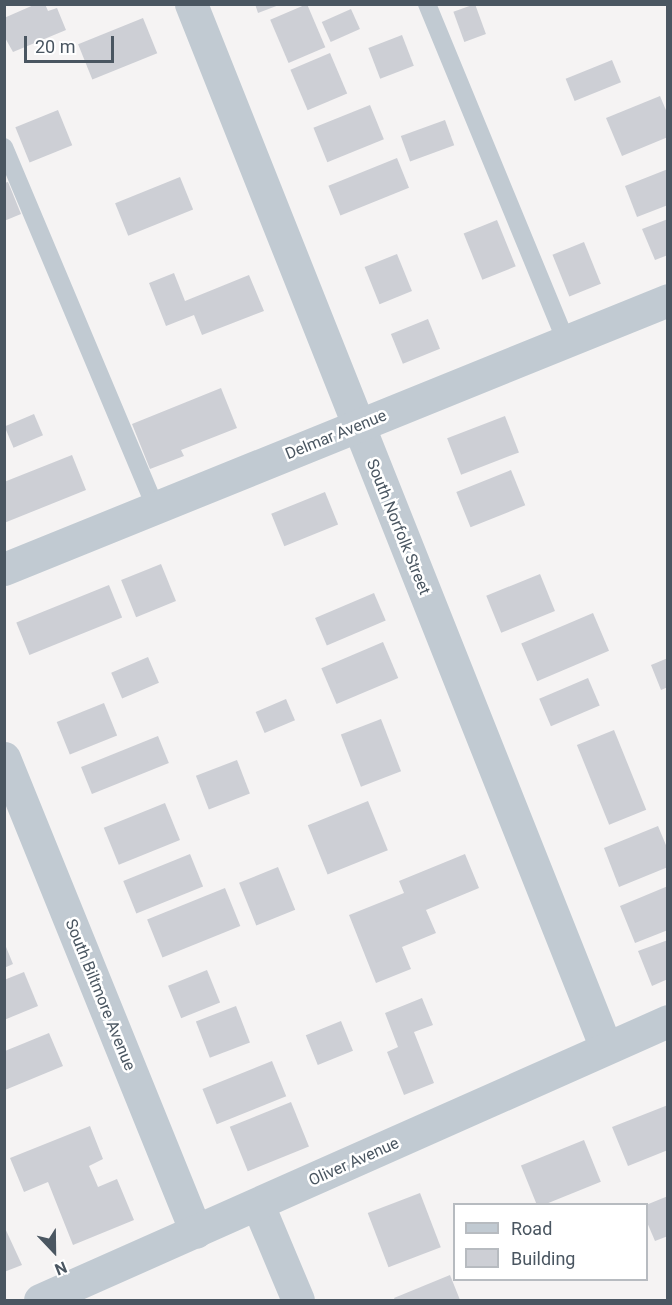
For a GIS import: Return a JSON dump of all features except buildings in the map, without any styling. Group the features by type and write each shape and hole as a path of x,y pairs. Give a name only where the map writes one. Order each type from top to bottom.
{"street":[{"name":"South Norfolk Street","path":"191,4 606,1048"},
{"name":"Delmar Avenue","path":"4,569 668,300"},
{"name":"South Biltmore Avenue","path":"4,758 196,1232"},
{"name":"Oliver Avenue","path":"40,1300 668,1021"},
{"path":"258,1205 298,1300"}],"lane":[{"path":"428,4 566,341"},
{"path":"4,147 156,508"}]}
